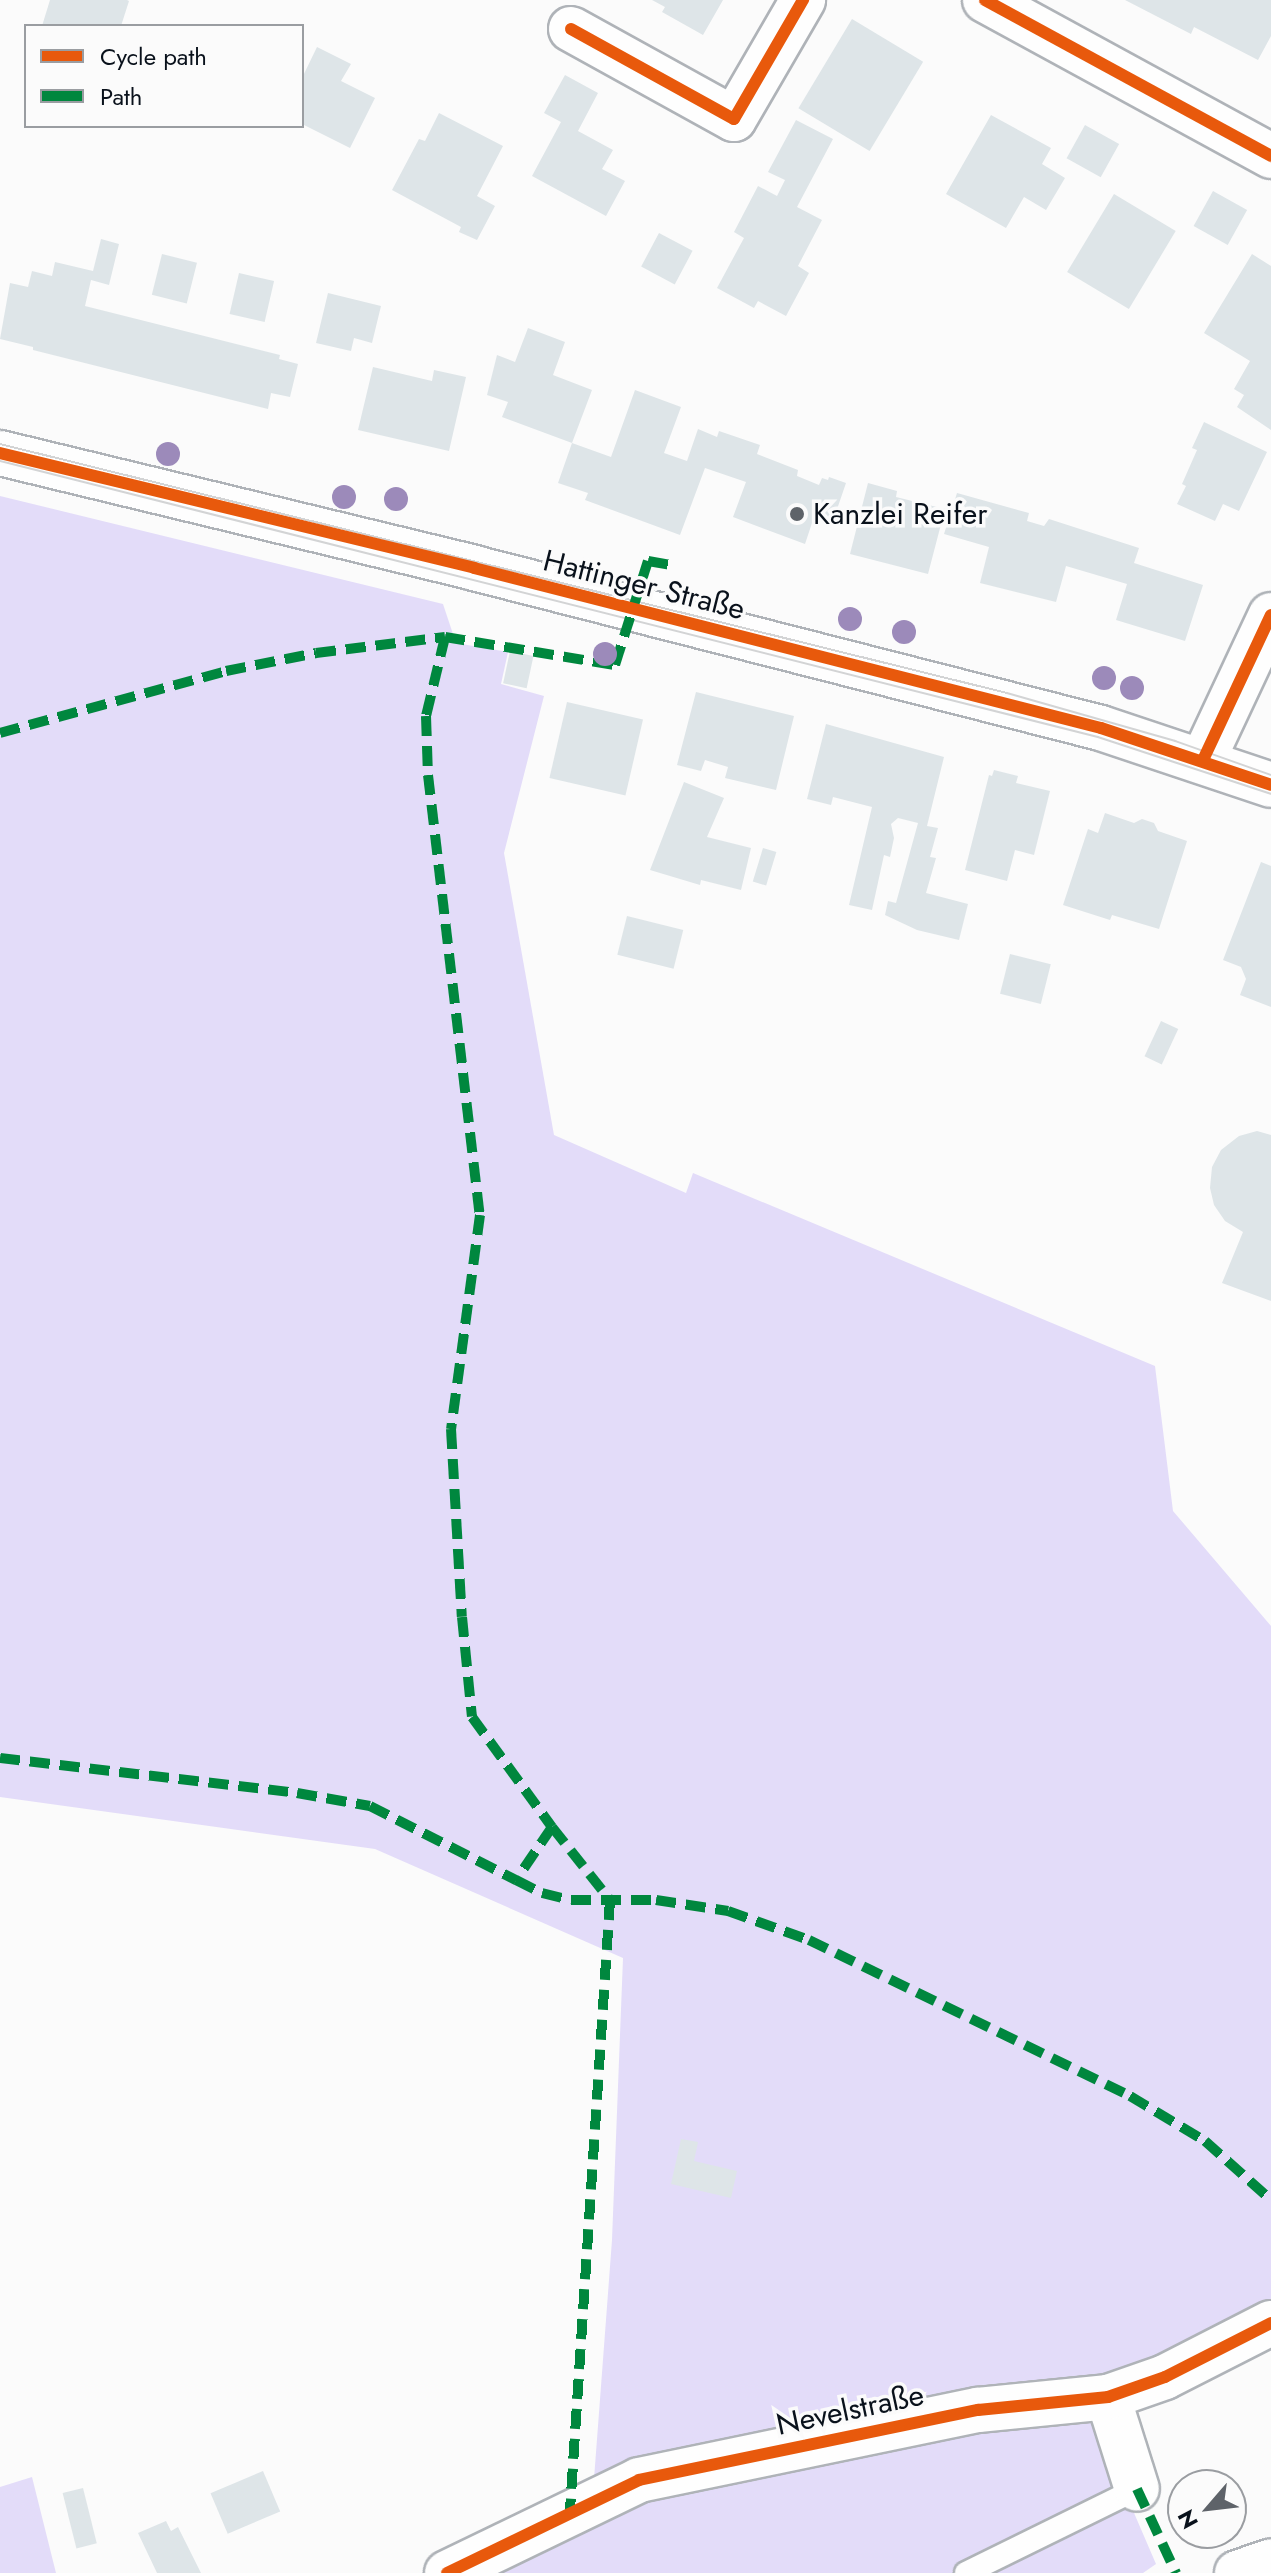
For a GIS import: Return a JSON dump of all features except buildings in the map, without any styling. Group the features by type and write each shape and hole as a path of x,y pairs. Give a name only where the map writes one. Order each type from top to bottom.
{"street":[{"path":"571,29 734,119 803,0"},
{"path":"985,0 1271,156"},
{"name":"Hattinger Straße","path":"0,453 1101,728 1271,785"},
{"path":"1203,760 1271,615"},
{"name":"Nevelstraße","path":"447,2573 639,2480 978,2410 1108,2397 1165,2377 1271,2323"},
{"path":"1108,2397 1137,2489"},
{"path":"1237,2573 1271,2561"}],"lane":[{"path":"966,2573 1137,2489"}],"shaded area":[{"path":"0,496 443,604 456,643 508,652 501,684 544,696 504,853 554,1135 686,1193 693,1173 1155,1366 1173,1511 1271,1626 1271,2304 1098,2385 1122,2485 1156,2564 1143,2573 494,2573 594,2479 612,2240 623,1958 375,1849 0,1797"},
{"path":"32,2477 56,2573 0,2573 0,2487"}],"tram line":[{"path":"0,444 1007,693 1175,741 1271,775"},
{"path":"0,461 1098,737 1271,794"}],"marked path":[{"path":"0,733 226,671 316,653 445,637 615,665 648,561 675,566"},
{"path":"445,637 426,716 428,775 480,1215 451,1429 462,1617 472,1717 552,1827 516,1880 542,1893 571,1900 656,1900 728,1911 809,1940 1130,2096 1205,2141 1271,2200"},
{"path":"0,1758 297,1793 370,1806 516,1880"},
{"path":"552,1827 610,1900 570,2511"},
{"path":"1137,2489 1176,2573"}],"cycle path":[{"path":"571,29 734,119 803,0"},
{"path":"985,0 1271,156"},
{"path":"0,453 474,568 1101,728 1271,785"},
{"path":"1203,760 1271,615"},
{"path":"447,2573 639,2480 978,2410 1108,2397 1165,2377 1271,2323"}],"place":[{"name":"Kanzlei Reifer","path":"797,514"}]}
